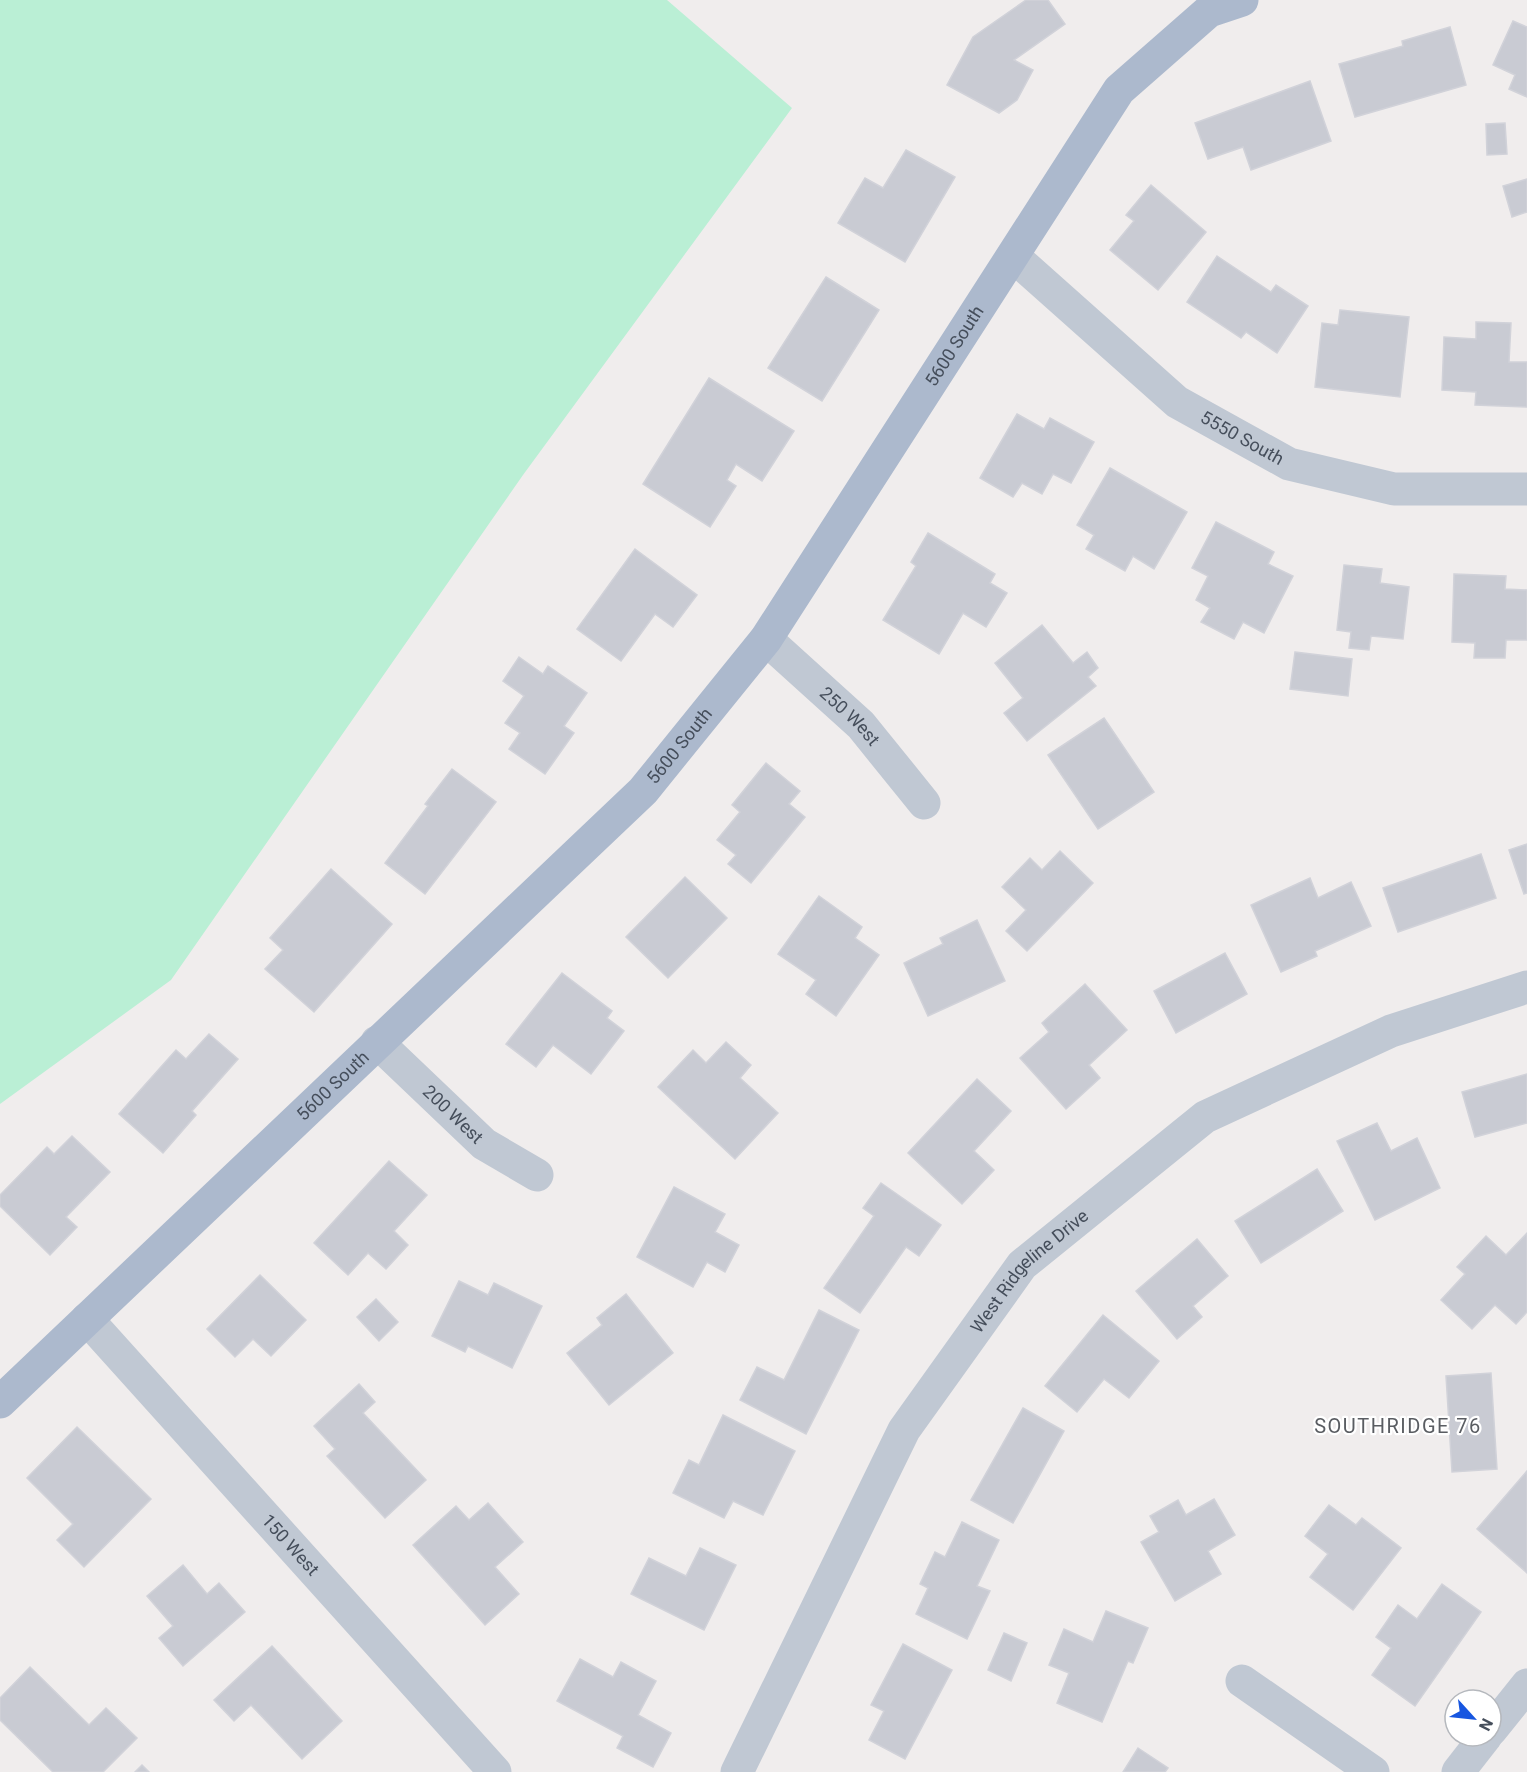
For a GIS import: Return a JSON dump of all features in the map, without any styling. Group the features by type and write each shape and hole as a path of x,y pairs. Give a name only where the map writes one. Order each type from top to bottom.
{"main road":[{"name":"5600 South","path":"0,1402 642,791 766,639 1119,90 1209,11 1242,0"}],"street":[{"name":"5550 South","path":"1013,256 1177,402 1289,464 1394,489 1527,489"},
{"name":"250 West","path":"766,639 861,725 924,802"},
{"name":"West Ridgeline Drive","path":"736,1772 904,1430 1022,1264 1205,1117 1391,1032 1527,987"},
{"name":"200 West","path":"377,1042 484,1144 537,1176"},
{"name":"150 West","path":"87,1319 495,1772"},
{"path":"1242,1681 1373,1772"},
{"path":"1503,1715 1527,1685"},
{"path":"1458,1772 1477,1748"}],"green space":[{"path":"0,0 667,0 792,108 523,475 171,980 0,1104"}],"building":[{"path":"1026,0 1048,0 1065,24 1014,60 1033,70 1017,100 999,113 947,85 973,37"},
{"path":"1513,21 1527,27 1527,97 1509,89 1515,75 1493,65"},
{"path":"1450,27 1466,85 1355,117 1339,64 1403,46 1402,41"},
{"path":"1310,81 1331,141 1251,170 1243,147 1208,159 1195,123"},
{"path":"1505,123 1507,154 1487,155 1486,124"},
{"path":"906,150 955,177 905,262 838,223 865,178 883,188"},
{"path":"1527,179 1527,212 1512,217 1503,186"},
{"path":"1151,185 1206,232 1158,290 1110,250 1134,221 1126,215"},
{"path":"1217,256 1271,292 1276,285 1308,306 1277,353 1246,332 1241,338 1187,302"},
{"path":"826,277 879,310 822,401 768,368"},
{"path":"1340,310 1409,317 1400,397 1315,387 1322,323 1338,325"},
{"path":"1476,322 1511,323 1509,362 1527,362 1527,407 1475,405 1476,392 1442,390 1444,337 1476,339"},
{"path":"709,378 794,431 762,481 736,464 727,480 736,486 710,527 643,484"},
{"path":"1017,414 1044,429 1050,418 1094,442 1071,483 1053,474 1042,494 1022,483 1013,497 980,478"},
{"path":"1110,468 1187,512 1154,569 1133,556 1125,571 1086,549 1094,535 1077,525"},
{"path":"1216,522 1274,552 1268,564 1293,576 1264,633 1243,622 1234,639 1201,622 1210,608 1196,600 1208,576 1192,568"},
{"path":"928,533 995,574 990,583 1007,593 986,627 963,613 939,654 883,620 916,566 911,562"},
{"path":"635,549 697,595 673,627 655,614 621,661 577,629"},
{"path":"1344,565 1382,569 1380,583 1409,587 1403,639 1371,636 1369,650 1349,648 1351,632 1337,630"},
{"path":"1454,574 1506,576 1505,589 1527,590 1527,640 1506,640 1505,658 1474,658 1475,643 1452,642"},
{"path":"1042,625 1073,663 1087,652 1098,668 1088,677 1096,686 1027,741 1004,713 1023,698 995,663"},
{"path":"1295,652 1352,659 1348,696 1290,689"},
{"path":"519,657 543,674 548,666 587,693 564,726 574,733 545,774 509,749 520,733 505,723 524,696 503,681"},
{"path":"1104,718 1154,792 1098,829 1048,755"},
{"path":"766,763 800,791 789,804 805,817 751,883 728,864 736,855 717,840 740,812 732,805"},
{"path":"452,769 496,802 425,894 385,863 428,806 425,804"},
{"path":"1527,844 1527,893 1524,894 1509,850"},
{"path":"1060,851 1093,883 1027,951 1006,931 1026,910 1002,887 1030,858 1042,870"},
{"path":"1481,854 1496,898 1398,932 1383,888"},
{"path":"331,869 392,924 314,1012 265,969 283,950 270,938"},
{"path":"685,877 727,918 668,978 626,937"},
{"path":"1310,878 1318,898 1351,882 1371,926 1315,951 1317,956 1281,972 1251,905"},
{"path":"819,896 862,927 855,938 879,955 836,1016 806,994 816,980 778,954"},
{"path":"977,920 1005,981 928,1016 904,963 943,944 940,938"},
{"path":"1225,953 1247,994 1176,1033 1154,991"},
{"path":"562,973 612,1011 607,1018 624,1031 591,1074 553,1045 536,1067 506,1044"},
{"path":"1085,984 1127,1030 1089,1065 1100,1078 1066,1109 1020,1058 1049,1032 1042,1023"},
{"path":"209,1034 238,1059 192,1111 196,1115 163,1153 119,1114 176,1050 186,1059"},
{"path":"726,1042 751,1065 740,1078 778,1113 735,1159 658,1087 693,1050 706,1063"},
{"path":"1527,1074 1527,1123 1475,1137 1462,1092"},
{"path":"977,1079 1011,1111 974,1151 994,1170 962,1204 908,1153"},
{"path":"1377,1123 1391,1151 1417,1138 1440,1188 1375,1220 1337,1141"},
{"path":"72,1136 110,1172 66,1217 77,1227 50,1255 0,1206 0,1195 47,1147 54,1154"},
{"path":"389,1161 427,1195 394,1231 408,1245 386,1269 368,1253 348,1275 314,1243"},
{"path":"1317,1169 1343,1211 1261,1263 1235,1221"},
{"path":"881,1183 941,1225 919,1256 906,1247 860,1313 824,1288 874,1216 863,1208"},
{"path":"674,1187 725,1214 715,1232 739,1245 725,1272 707,1262 693,1287 637,1257"},
{"path":"1527,1233 1527,1312 1516,1324 1495,1305 1472,1329 1441,1300 1465,1274 1457,1267 1486,1236 1506,1255"},
{"path":"1197,1239 1228,1276 1193,1306 1202,1317 1177,1339 1136,1291"},
{"path":"260,1275 306,1320 271,1356 253,1339 235,1357 207,1329"},
{"path":"459,1281 488,1295 494,1283 542,1306 512,1368 468,1346 465,1352 432,1336"},
{"path":"626,1294 673,1353 609,1405 567,1353 602,1325 597,1318"},
{"path":"376,1299 398,1322 379,1341 357,1317"},
{"path":"819,1310 859,1330 806,1434 740,1400 757,1367 784,1380"},
{"path":"1103,1315 1159,1361 1129,1398 1104,1379 1077,1412 1045,1386"},
{"path":"1491,1373 1497,1469 1452,1472 1446,1376"},
{"path":"359,1384 375,1402 363,1413 426,1480 385,1518 327,1456 335,1449 314,1426"},
{"path":"1023,1408 1064,1431 1013,1523 971,1500"},
{"path":"723,1415 795,1451 763,1515 733,1501 724,1518 673,1493 689,1460 699,1465"},
{"path":"77,1427 151,1499 84,1567 57,1540 73,1524 27,1478"},
{"path":"1527,1471 1527,1573 1477,1529"},
{"path":"1214,1499 1235,1535 1208,1551 1221,1574 1175,1601 1141,1542 1159,1532 1150,1516 1178,1500 1186,1515"},
{"path":"488,1503 523,1542 495,1567 519,1594 485,1625 413,1545 456,1506 469,1520"},
{"path":"1329,1505 1356,1525 1362,1518 1401,1548 1353,1610 1310,1577 1328,1554 1305,1536"},
{"path":"962,1522 999,1540 977,1586 990,1591 967,1639 916,1614 928,1588 920,1584 935,1552 945,1557"},
{"path":"700,1548 736,1565 704,1630 631,1594 649,1558 686,1576"},
{"path":"183,1565 207,1594 219,1583 245,1612 183,1666 159,1638 173,1626 147,1596"},
{"path":"1442,1584 1481,1612 1415,1706 1372,1675 1391,1648 1376,1637 1398,1605 1417,1619"},
{"path":"1106,1611 1148,1628 1133,1663 1128,1661 1102,1722 1057,1703 1069,1673 1049,1665 1064,1629 1093,1642"},
{"path":"1004,1633 1027,1643 1011,1681 988,1670"},
{"path":"903,1644 952,1670 905,1759 869,1740 884,1711 871,1705"},
{"path":"272,1646 342,1721 302,1759 251,1705 234,1721 214,1700"},
{"path":"580,1659 613,1677 621,1662 656,1681 638,1715 671,1733 653,1767 617,1748 623,1736 557,1701"},
{"path":"30,1667 89,1725 106,1708 137,1738 103,1772 53,1772 0,1720 0,1698"},
{"path":"1138,1748 1168,1768 1165,1772 1123,1772"},
{"path":"142,1765 149,1772 135,1772"}],"district":[{"name":"SOUTHRIDGE 76","path":"1398,1426"}]}
